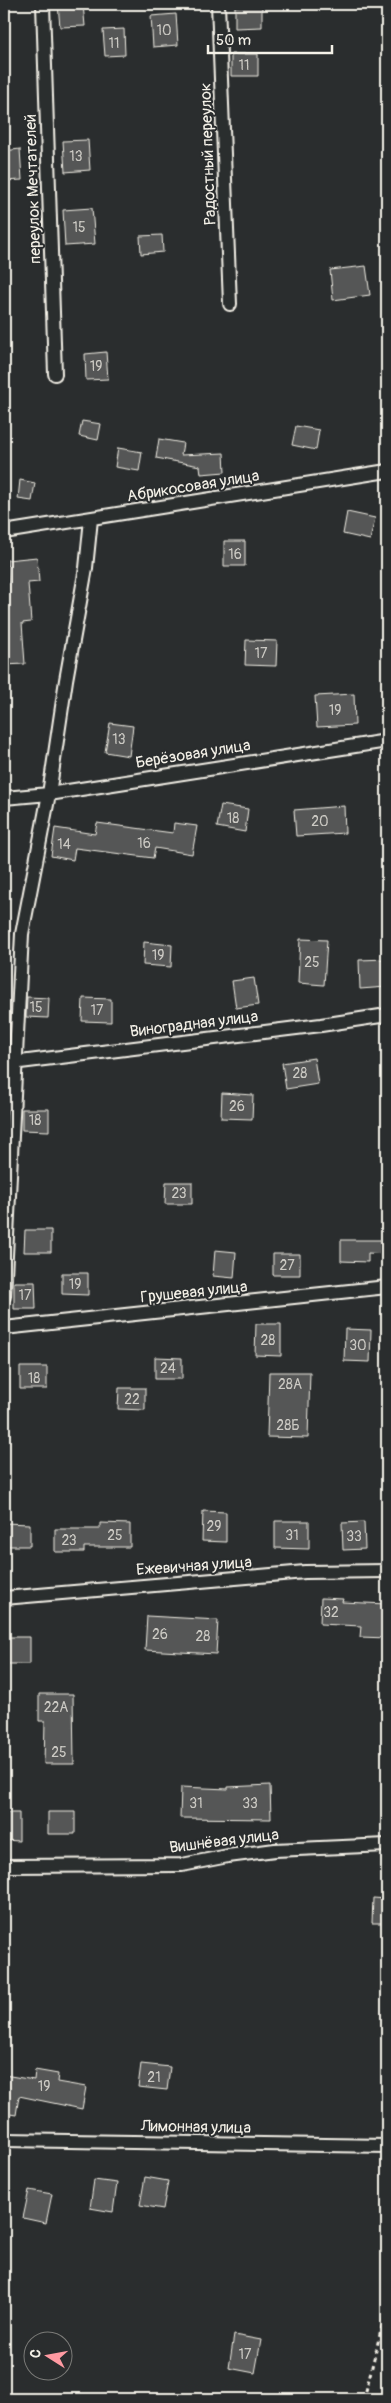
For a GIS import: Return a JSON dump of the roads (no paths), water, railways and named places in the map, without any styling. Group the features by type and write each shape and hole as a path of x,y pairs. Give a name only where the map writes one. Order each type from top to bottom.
{"street":[{"name":"переулок Мечтателей","path":"44,4 55,374"},
{"name":"Радостный переулок","path":"218,4 230,304"},
{"name":"Абрикосовая улица","path":"4,532 387,471"},
{"path":"4,1296 10,1063 22,934 49,794 66,680 86,568 91,519"},
{"name":"Берёзовая улица","path":"4,798 49,794 387,741"},
{"name":"Виноградная улица","path":"10,1063 387,1015"},
{"name":"Грушевая улица","path":"4,1328 387,1287"},
{"name":"Ежевичная улица","path":"4,1598 305,1572 387,1571"},
{"name":"Вишнёвая улица","path":"4,1866 182,1865 228,1856 275,1850 387,1845"},
{"name":"Лимонная улица","path":"4,2140 387,2146"}]}
